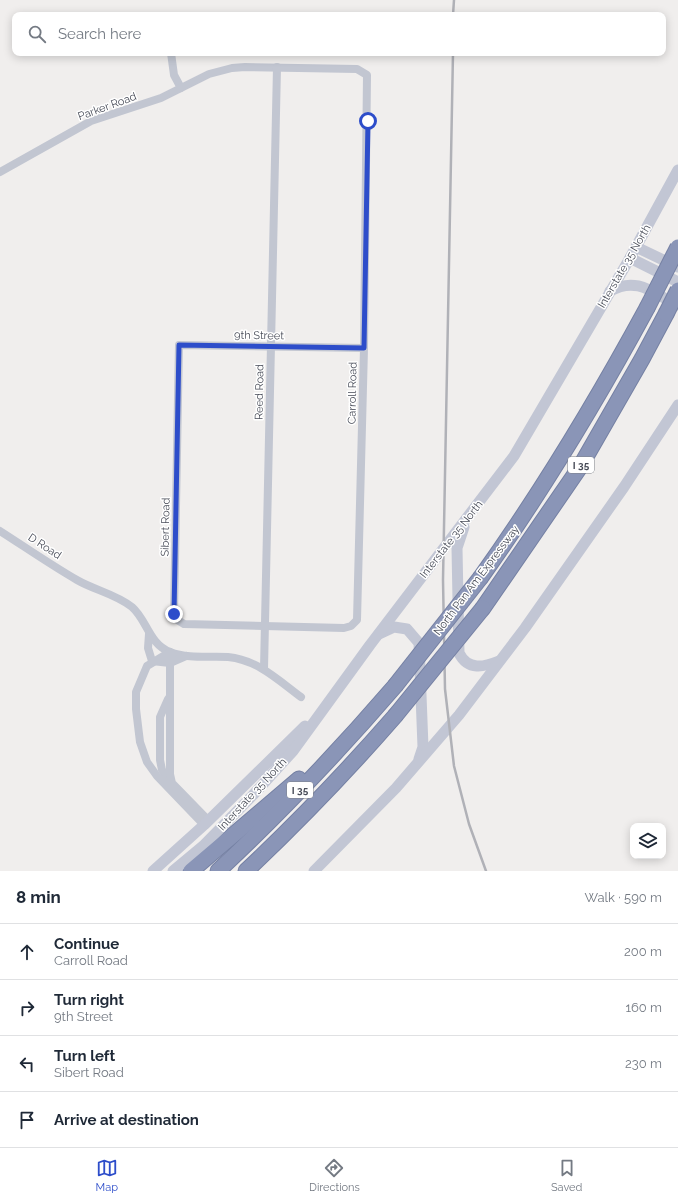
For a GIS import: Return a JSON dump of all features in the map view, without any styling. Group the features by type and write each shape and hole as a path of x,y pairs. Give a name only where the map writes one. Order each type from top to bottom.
{"highway":[{"name":"North Pan Am Expressway","path":"218,871 306,785 378,705 481,577 538,495 565,453 648,308 678,247"},
{"name":"North Pan Am Expressway","path":"246,871 357,759 395,716 482,608 580,467 627,387 678,290"},
{"path":"191,871 301,777 378,705"},
{"path":"258,871 317,812 334,792 357,759"}],"main road":[{"name":"Interstate 35 North","path":"173,871 203,846 253,795 293,751 378,635 467,519 524,440 630,258 678,170"},
{"path":"636,247 678,267"},
{"path":"630,258 678,282"},
{"path":"610,291 624,285 637,285 678,305"},
{"path":"314,871 396,788 459,715 525,628 624,487 678,405"},
{"path":"467,519 457,548 459,653 463,660 470,666 488,666 500,660"},
{"path":"378,635 394,627 407,629 419,643 423,747 418,763"},
{"path":"154,871 206,823 330,702"}],"street":[{"path":"171,56 174,75 181,88"},
{"name":"Parker Road","path":"0,172 91,121 150,102 181,88 199,77 232,68 277,67 357,69 364,72"},
{"name":"Reed Road","path":"264,669 277,67"},
{"name":"Carroll Road","path":"265,627 344,628 351,626 356,620 364,348 368,121 367,75 364,72"},
{"name":"9th Street","path":"179,345 364,348"},
{"name":"Sibert Road","path":"179,345 176,619 184,624 265,627"},
{"name":"D Road","path":"0,531 77,580 131,606 138,613 149,634"},
{"path":"149,634 162,648 170,652 186,656 229,657 249,661 264,669 301,698"},
{"path":"149,634 148,648 152,661"},
{"path":"170,652 152,661 147,666 136,692 136,709 140,742 147,762 157,776 206,823"},
{"path":"170,652 170,696 160,717 160,760 162,770 206,823"},
{"path":"152,661 170,663 186,656"}],"railway":[{"path":"453,12 454,0"},
{"path":"453,56 443,580 445,689 454,766 469,824 486,871"}],"route":[{"path":"174,614 179,345 364,348 368,121"}]}
